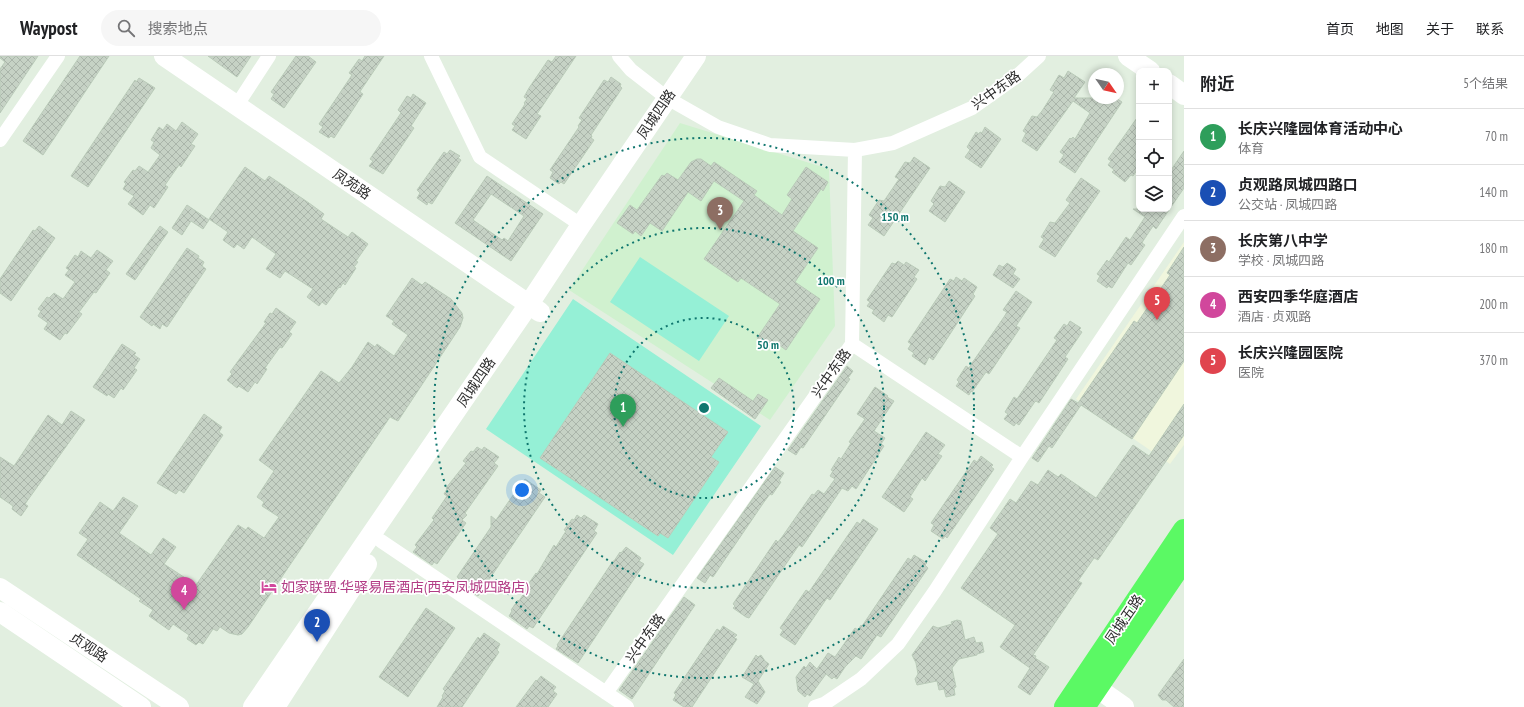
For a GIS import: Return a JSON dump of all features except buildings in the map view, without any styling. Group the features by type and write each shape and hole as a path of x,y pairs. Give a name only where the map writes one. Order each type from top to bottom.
{"main road":[{"name":"凤城五路","path":"1084,707 1090,684 1184,530"},
{"name":"凤城五路","path":"1065,707 1090,684 1184,560"}],"street":[{"path":"0,140 58,56"},
{"name":"凤苑路","path":"164,56 534,308"},
{"path":"237,105 269,56"},
{"path":"431,56 480,157 580,225"},
{"path":"618,56 631,70 672,102 718,127 770,145 855,150"},
{"name":"凤城四路","path":"275,707 534,308 672,102 696,56"},
{"name":"凤城四路","path":"253,707 534,308 580,225 672,102 710,56"},
{"name":"兴中东路","path":"606,693 852,344 855,150 893,143 972,108 1016,76 1039,56"},
{"path":"1128,56 1146,68"},
{"path":"1172,86 1184,95"},
{"path":"815,707 824,704 862,679 898,644 935,591 1022,457 1184,216"},
{"path":"852,344 1022,457"},
{"path":"382,541 627,707"},
{"name":"贞观路","path":"0,588 179,707"},
{"name":"贞观路","path":"0,612 141,707"},
{"path":"1090,684 1124,707"}],"shaded area":[{"path":"680,123 829,169 835,326 770,420 569,290"},
{"path":"1184,242 1184,445 1170,464 1076,399"},
{"path":"640,257 729,316 699,361 610,302"},
{"path":"573,299 761,426 673,555 486,429"}],"place":[{"name":"长庆第八中学","path":"720,230"},
{"name":"长庆兴隆园医院","path":"1157,320"},
{"name":"长庆兴隆园体育活动中心","path":"623,427"},
{"name":"如家联盟·华驿易居酒店(西安凤城四路店)","path":"269,587"},
{"name":"西安四季华庭酒店","path":"184,610"},
{"name":"贞观路凤城四路口","path":"317,642"}]}
